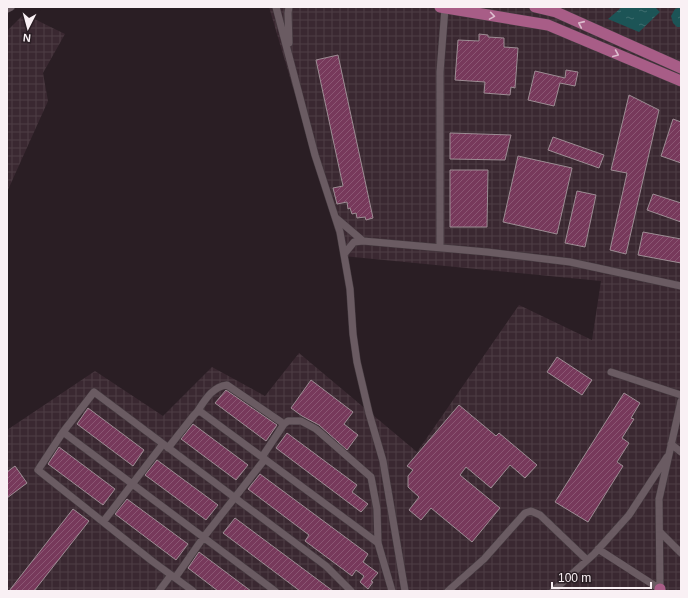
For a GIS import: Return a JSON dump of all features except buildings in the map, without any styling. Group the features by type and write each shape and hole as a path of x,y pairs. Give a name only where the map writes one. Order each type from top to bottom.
{"main road":[{"path":"535,7 556,12 678,66"},
{"path":"442,8 548,25 681,81"}],"street":[{"path":"7,9 11,7"},
{"path":"276,7 315,155 345,253 357,362 369,413 383,461 405,591"},
{"path":"289,7 289,53"},
{"path":"440,248 440,72 442,8"},
{"path":"335,217 363,241"},
{"path":"345,253 354,242 363,241 488,252 570,262 681,286"},
{"path":"611,372 681,395"},
{"path":"103,522 132,484 197,412 208,396 222,386 227,384 284,424"},
{"path":"193,591 38,470 63,432 94,392 326,566 350,591"},
{"path":"660,590 659,499 681,401"},
{"path":"197,412 201,412 378,543"},
{"path":"159,591 173,576 235,498 263,458 284,424 288,421 294,420 301,421 316,429 371,477 377,509 378,543 392,591"},
{"path":"63,432 275,591"},
{"path":"671,444 681,452"},
{"path":"553,591 598,549 629,515 669,454"},
{"path":"448,591 484,559 525,513 531,511 540,515 587,560"},
{"path":"660,532 681,553"},
{"path":"598,549 660,590"}],"shaded area":[{"path":"269,7 681,7 681,591 7,591 7,430 95,371 163,416 212,367 265,396 299,353 417,452 519,305 592,340 601,281 343,256"},
{"path":"24,14 65,34 43,73 48,101 7,192 7,31"}],"water":[{"path":"622,7 655,7 660,12 639,32 608,19"},
{"path":"681,7 681,27 677,27 673,23 671,16 675,9"}]}
